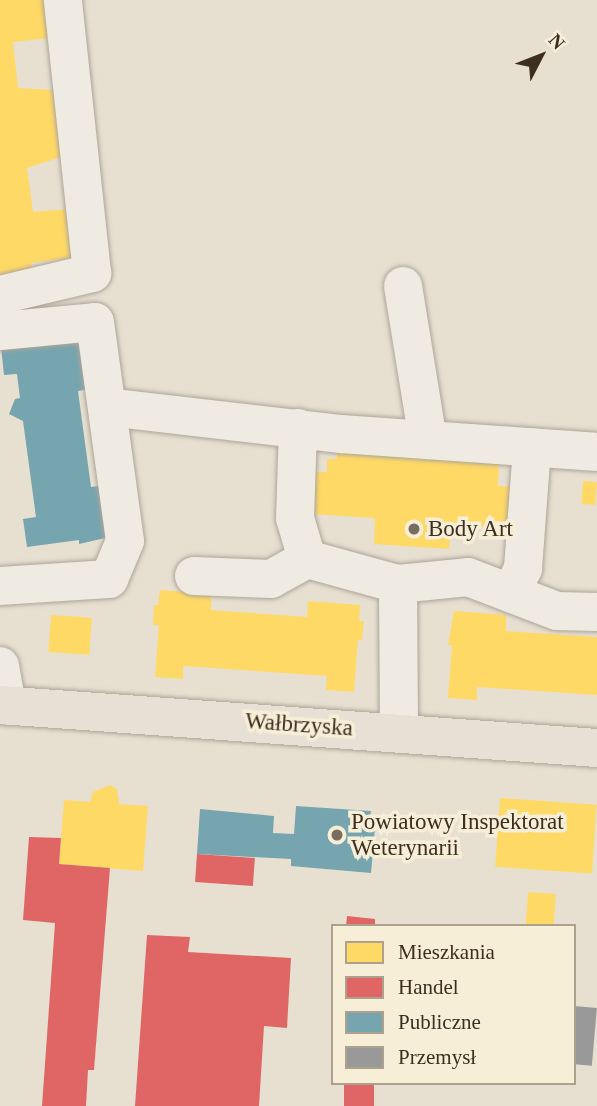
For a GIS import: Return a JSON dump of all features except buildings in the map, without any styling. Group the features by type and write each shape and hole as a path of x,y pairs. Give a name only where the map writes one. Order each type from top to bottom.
{"main road":[{"name":"Wałbrzyska","path":"4,705 597,748"}],"street":[{"path":"0,295 92,273 63,0"},
{"path":"403,286 428,440"},
{"path":"0,331 95,322 125,541 109,579 0,586"},
{"path":"107,407 428,440 597,452"},
{"path":"298,428 295,518 307,559"},
{"path":"511,593 523,568 532,447"},
{"path":"194,576 271,579 307,559 398,584 468,577 558,611 597,612"},
{"path":"398,584 399,732"},
{"path":"0,666 4,705"}],"place":[{"name":"Body Art","path":"414,529"},
{"name":"Powiatowy Inspektorat Weterynarii","path":"337,835"}]}
